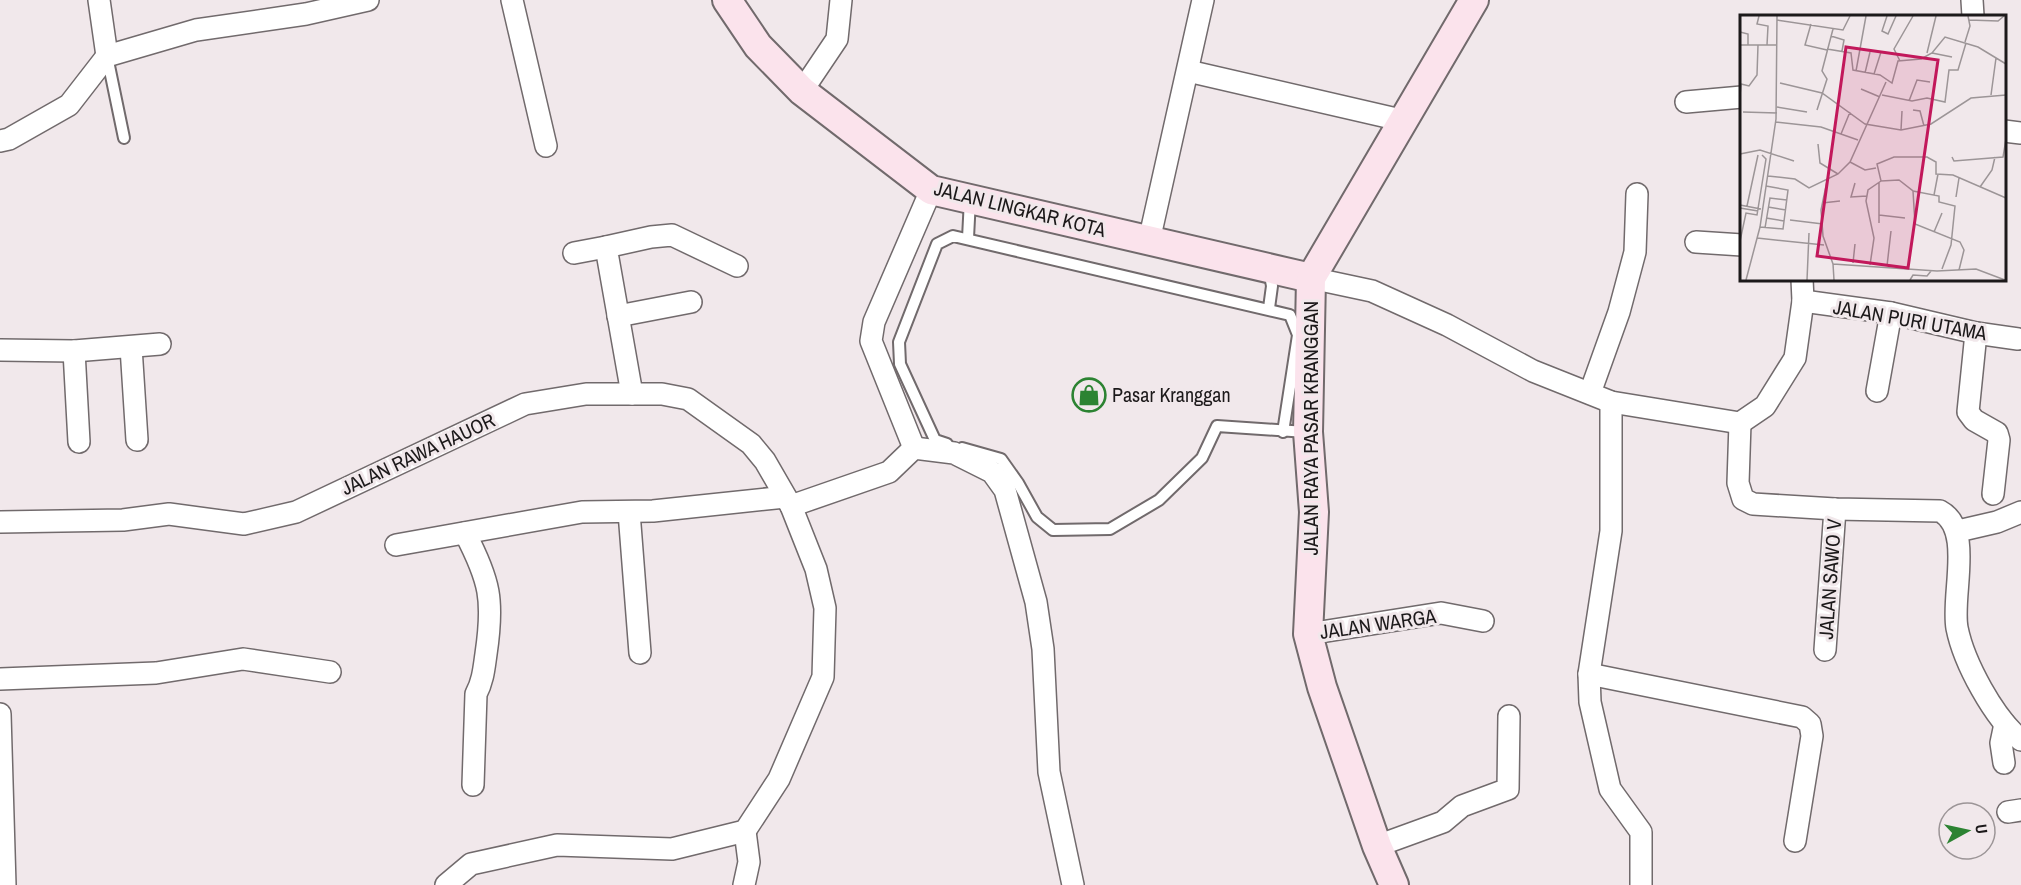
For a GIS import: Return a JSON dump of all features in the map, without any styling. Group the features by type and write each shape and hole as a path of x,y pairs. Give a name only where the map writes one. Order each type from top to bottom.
{"main road":[{"name":"JALAN LINGKAR KOTA","path":"727,0 758,46 802,91 931,190 1311,278"},
{"name":"JALAN RAYA PASAR KRANGGAN","path":"1394,885 1377,846 1322,687 1308,634 1314,512 1295,432 1311,278 1474,0"}],"street":[{"path":"99,0 107,56"},
{"path":"0,141 9,139 69,105 107,56 196,30 305,7 368,0"},
{"path":"512,0 546,146"},
{"path":"802,91 837,39 841,0"},
{"path":"1149,241 1203,0"},
{"path":"1972,0 1973,15"},
{"path":"1188,71 1405,121"},
{"path":"1686,102 1740,97"},
{"path":"2006,131 2021,133"},
{"path":"914,448 871,340 874,322 931,190"},
{"path":"1590,393 1619,312 1635,252 1637,194"},
{"path":"574,253 651,237 672,235 737,267"},
{"path":"1696,242 1740,245"},
{"path":"606,247 632,394"},
{"path":"1311,278 1372,291 1447,325 1533,371 1611,402 1740,423 1765,406 1795,358 1803,301 1802,280"},
{"name":"JALAN PURI UTAMA","path":"1803,301 1891,313 1976,333 2018,339"},
{"path":"618,316 691,302"},
{"path":"1877,391 1891,313"},
{"path":"1976,333 1968,411 1974,420 1997,433 1999,440 1993,494"},
{"path":"0,350 74,351 160,344"},
{"path":"131,346 137,440"},
{"path":"74,351 79,442"},
{"name":"JALAN RAWA HAUOR","path":"0,522 123,520 169,514 244,525 296,512 525,404 586,394 663,394 688,399 751,444 765,461 788,501 816,569 825,608 823,677 779,779 745,831"},
{"path":"1611,402 1611,531 1589,674 1590,702 1610,789 1641,832 1641,885"},
{"path":"1740,423 1738,483 1743,499 1753,504 1835,509 1940,511 1951,517 1958,531 1957,627 1971,669 2005,724 2021,740"},
{"path":"396,545 582,512 629,512 788,501 889,472 914,448"},
{"path":"914,448 954,453 992,472 1005,490 1036,602 1043,649 1049,772 1073,885"},
{"name":"JALAN SAWO V","path":"1825,650 1835,509"},
{"path":"629,512 640,653"},
{"path":"1958,531 1997,522 2021,512"},
{"path":"465,533 483,571 491,603 483,682 476,694 473,785"},
{"name":"JALAN WARGA","path":"1308,634 1441,613 1483,621"},
{"path":"0,679 156,673 243,659 330,672"},
{"path":"1589,674 1802,717 1809,724 1812,736 1795,841"},
{"path":"1377,846 1443,822 1462,806 1508,789 1509,716"},
{"path":"0,722 4,885"},
{"path":"2004,763 2001,743 2005,724"},
{"path":"446,885 471,864 557,845 672,849 745,831 749,862 744,885"}],"lane":[{"path":"107,56 124,138"},
{"path":"968,238 970,199"},
{"path":"953,236 1269,308 1290,315 1298,335 1295,432 1217,426 1202,458 1159,500 1110,529 1053,530 1037,517 1018,483 1000,459 935,440 900,364 899,342 938,244 953,236"},
{"path":"1269,269 1272,286 1269,308"}],"place":[{"name":"Pasar Kranggan","path":"1089,395"}]}
